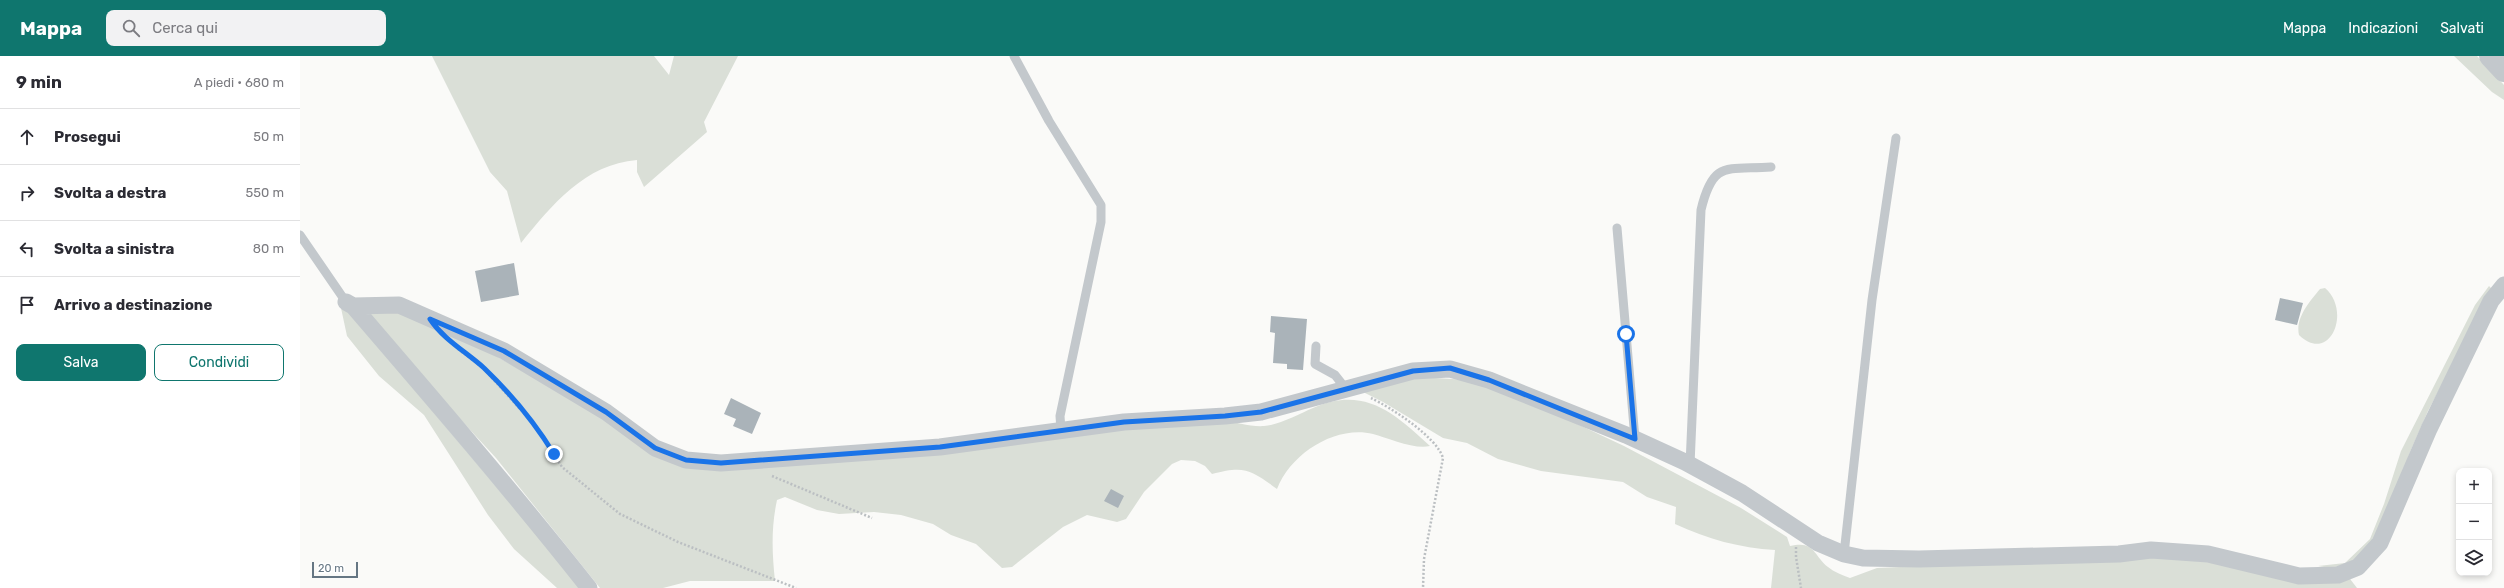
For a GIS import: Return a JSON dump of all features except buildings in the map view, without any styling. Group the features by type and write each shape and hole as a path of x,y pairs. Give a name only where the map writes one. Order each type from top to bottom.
{"street":[{"path":"2490,56 2504,71"},
{"path":"349,304 399,305 504,351 606,412 655,448 686,460 721,463 940,447 1124,422 1225,416 1261,412 1413,371 1450,368 1489,380 1635,439 1690,465 1742,493 1818,543 1844,554 1863,558 1919,559 2119,554 2151,550 2208,554 2299,576 2338,575 2358,567 2380,543 2436,415 2491,301 2504,285"},
{"path":"349,304 529,512 589,588"}],"lane":[{"path":"1014,56 1049,121 1101,205 1101,222 1060,416 1061,430"},
{"path":"1844,554 1878,255 1896,138"},
{"path":"1690,465 1701,210 1706,189 1712,178 1722,170 1771,167"},
{"path":"1617,228 1635,439"},
{"path":"300,235 349,304"},
{"path":"1316,346 1315,364 1335,374 1346,389"}],"path":[{"path":"454,346 483,368 516,403 538,429 562,467 620,514 678,542 796,588"},
{"path":"1346,389 1383,404 1415,426 1441,451 1442,458 1428,536 1423,588"},
{"path":"753,460 756,468 765,474 872,518"},
{"path":"1798,530 1796,557 1800,588"}],"shaded area":[{"path":"432,56 654,56 669,75 674,56 738,56 704,122 707,132 644,187 637,172 637,160 618,163 601,169 571,189 558,201 521,243 507,191 490,172"},
{"path":"2454,56 2477,56 2504,85 2504,100 2492,92"},
{"path":"2489,286 2492,289 2428,411 2410,452 2385,524 2358,563 2330,568 2318,566 2345,563 2370,539 2384,504 2401,451 2475,305"},
{"path":"2325,288 2333,298 2337,309 2337,321 2334,331 2328,339 2320,344 2310,343 2299,335 2299,322 2304,310 2312,299 2320,289"},
{"path":"341,308 349,312 582,588 557,588 514,549 488,515 424,415 379,376 347,336"},
{"path":"378,310 400,313 457,334 684,462 1222,420 1248,425 1264,426 1282,421 1331,402 1348,400 1363,401 1390,413 1430,446 1424,447 1409,445 1373,434 1359,432 1344,434 1330,438 1304,453 1284,476 1277,489 1261,477 1247,471 1232,470 1212,474 1205,466 1195,461 1181,460 1172,464 1144,492 1126,519 1117,522 1087,515 1063,527 1012,567 1002,568 976,544 951,535 933,524 901,515 874,512 839,514 817,510 785,497 777,500 774,521 773,550 775,581 690,581 663,588 600,588 496,458 371,322 368,315"},
{"path":"1419,377 1469,380 1505,390 1624,446 1741,508 1787,537 1790,546 1804,545 1809,547 1830,569 1850,578 1877,568 2142,556 2347,575 2357,588 1771,588 1775,550 1724,542 1675,524 1676,507 1647,497 1623,482 1541,471 1498,459 1467,443 1443,438 1383,402 1359,390"}],"route":[{"path":"554,454 538,429 516,403 483,368 454,346 438,331 430,319 504,351 606,412 655,448 686,460 721,463 940,447 1124,422 1225,416 1261,412 1413,371 1450,368 1489,380 1635,439 1626,334"}]}
